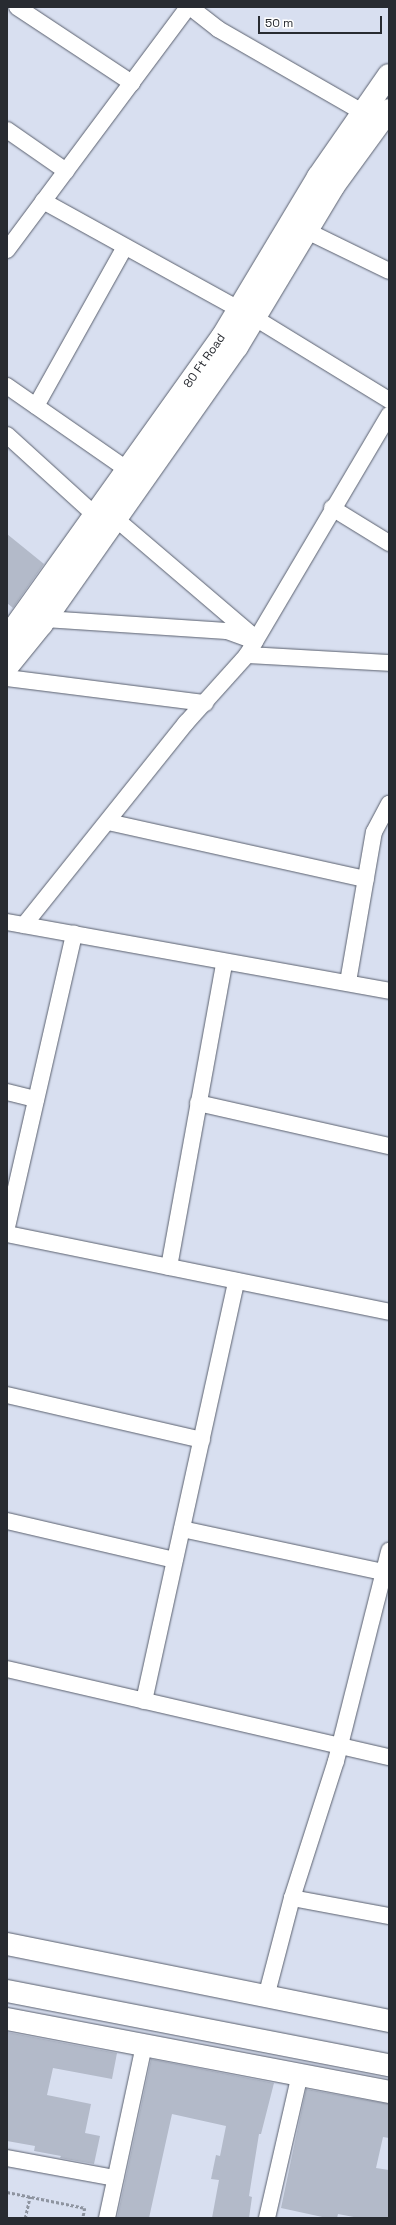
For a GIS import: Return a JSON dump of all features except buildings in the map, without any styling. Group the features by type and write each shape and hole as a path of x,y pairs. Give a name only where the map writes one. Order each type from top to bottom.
{"main road":[{"name":"80 Ft Road","path":"7,667 45,619 106,517 128,470 247,314 306,231 332,187 380,117 389,75"},
{"name":"80 Ft Road","path":"7,638 106,517 237,347 247,314 318,177 380,117"},
{"path":"7,1944 389,2021"},
{"path":"7,1991 389,2065"},
{"path":"7,2019 389,2092"}],"street":[{"path":"17,7 132,83"},
{"path":"8,245 66,171 189,7 218,29 380,117"},
{"path":"7,130 66,171"},
{"path":"43,201 247,314 389,400"},
{"path":"306,231 389,271"},
{"path":"36,406 125,247"},
{"path":"7,386 128,470"},
{"path":"24,925 205,702 247,655 332,508 389,415"},
{"path":"7,435 256,640"},
{"path":"332,508 389,543"},
{"path":"45,619 226,631 256,640"},
{"path":"247,655 389,662"},
{"path":"7,678 205,702"},
{"path":"348,982 374,832 389,804"},
{"path":"108,822 366,879"},
{"path":"7,922 224,963 348,982 389,991"},
{"path":"7,1227 74,934"},
{"path":"169,1267 224,963"},
{"path":"7,1092 36,1099"},
{"path":"198,1103 389,1146"},
{"path":"7,1234 389,1312"},
{"path":"144,1701 236,1281"},
{"path":"7,1395 202,1440"},
{"path":"7,1521 175,1560"},
{"path":"182,1529 383,1572"},
{"path":"266,1997 292,1898 340,1746 389,1551"},
{"path":"7,1670 389,1756"},
{"path":"292,1898 389,1916"},
{"path":"107,2218 144,2045"},
{"path":"268,2218 300,2074"},
{"path":"7,2158 115,2178"}],"path":[{"path":"7,2192 85,2208 83,2218"},
{"path":"25,2218 30,2197"}]}
